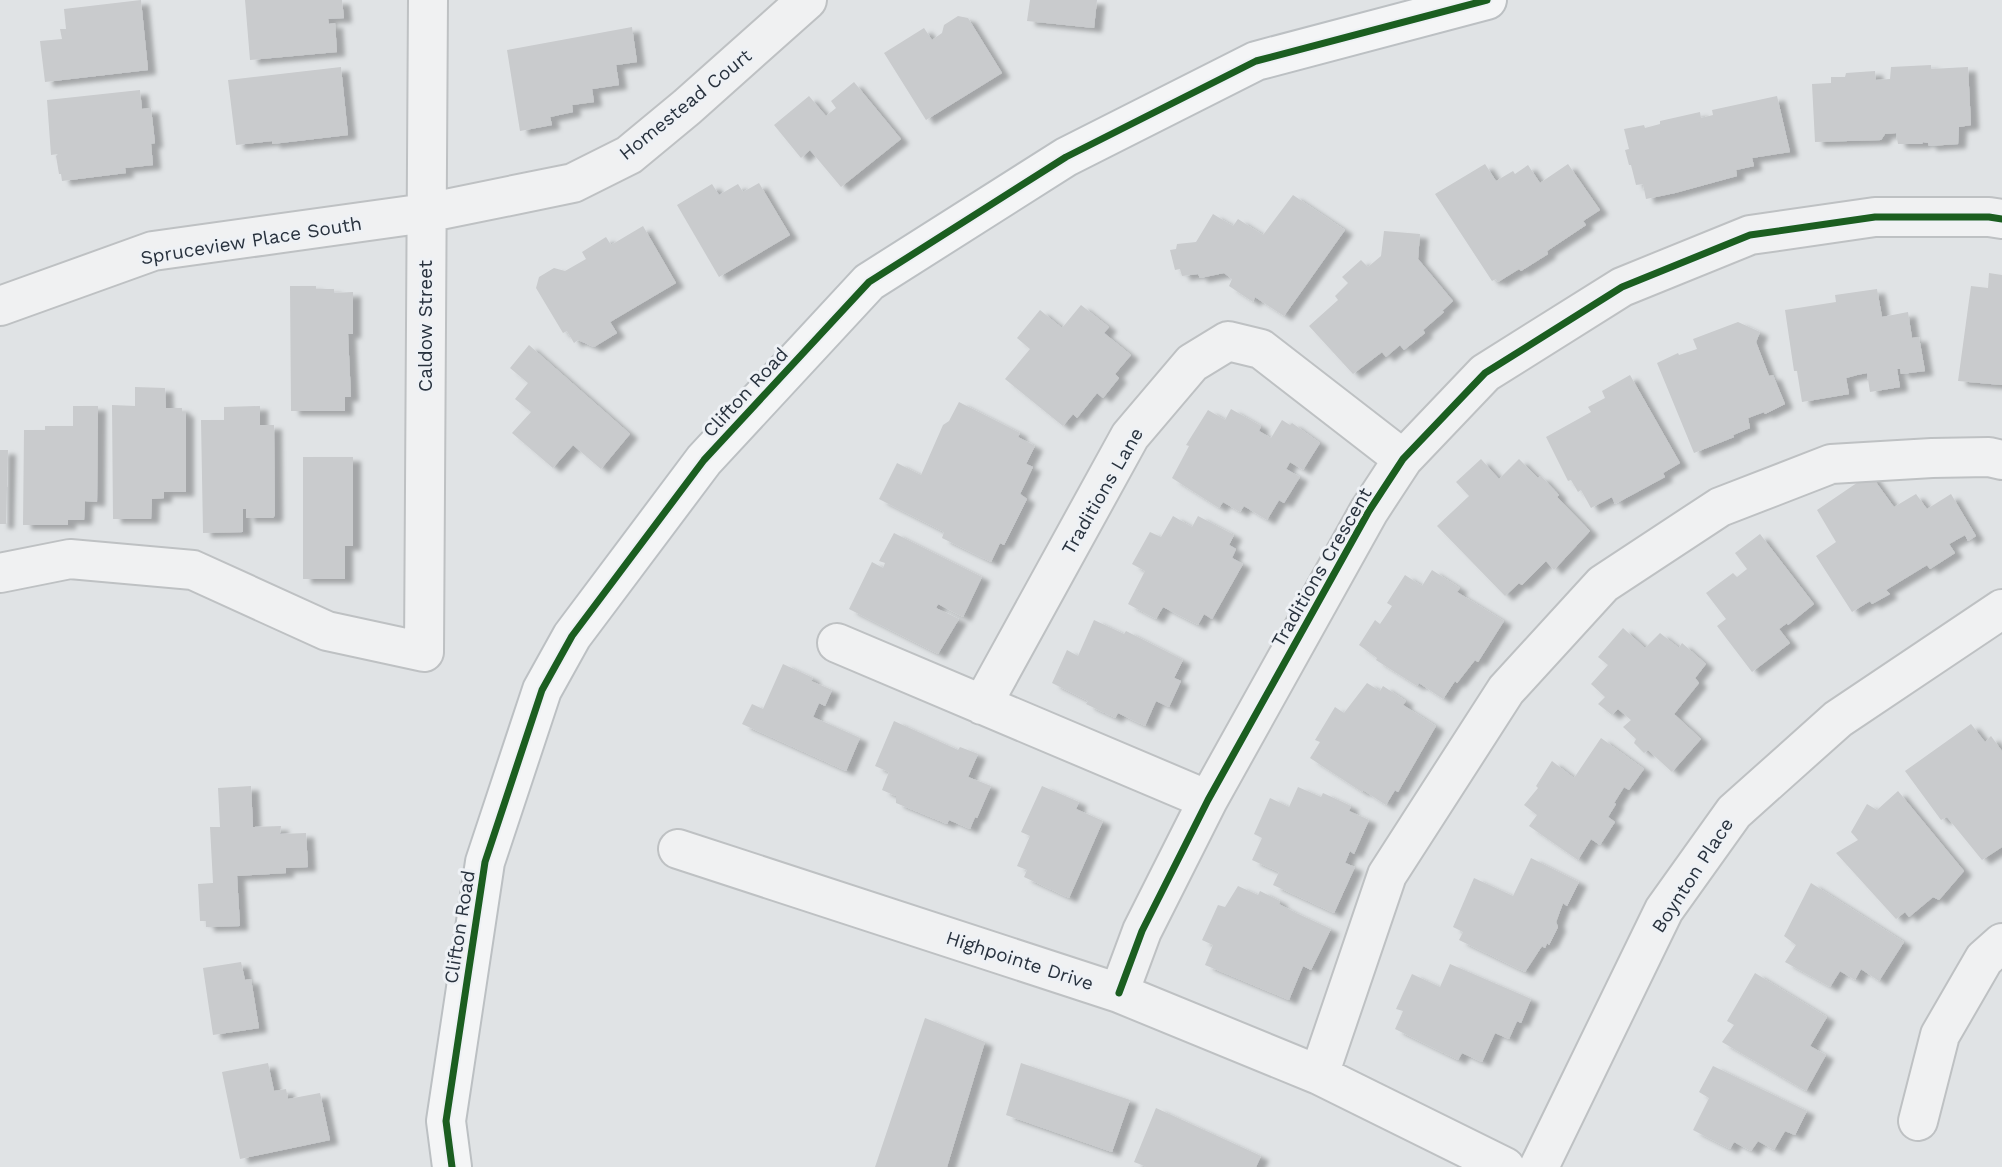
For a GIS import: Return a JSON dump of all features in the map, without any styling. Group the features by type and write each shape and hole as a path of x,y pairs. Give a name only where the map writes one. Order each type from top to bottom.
{"main road":[{"name":"Clifton Road","path":"452,1167 446,1121 485,862 542,690 572,636 704,460 869,282 1066,157 1256,61 1487,0"}],"street":[{"name":"Caldow Street","path":"0,573 70,559 193,570 327,631 424,652 428,0"},
{"name":"Homestead Court","path":"426,213 573,183 629,155 807,0"},
{"name":"Spruceview Place South","path":"0,306 153,251 426,213"},
{"name":"Traditions Crescent","path":"1119,993 1142,932 1208,800 1369,511 1403,459 1485,373 1622,287 1749,235 1875,217 2002,219"},
{"name":"Traditions Lane","path":"982,705 1130,436 1192,363 1228,341 1261,349 1403,459"},
{"path":"1319,1075 1387,875 1506,690 1603,584 1720,507 1831,464 1932,458 1989,457 2002,460"},
{"name":"Boynton Place","path":"1539,1167 1664,910 1734,812 1838,719 2002,609"},
{"path":"837,643 1208,800"},
{"name":"Highpointe Drive","path":"678,849 1119,993 1319,1075 1505,1167"},
{"path":"1918,1121 1940,1035 1984,959 2002,943"}],"building":[{"path":"141,0 148,70 45,82 40,41 62,39 60,29 66,29 64,9"},
{"path":"245,0 342,0 344,18 328,19 329,24 335,23 337,52 250,60"},
{"path":"1030,0 1097,0 1094,28 1027,21"},
{"path":"958,16 968,18 1002,73 926,120 884,53 924,28 932,40 942,33 944,25"},
{"path":"632,27 637,62 616,65 619,85 592,89 594,102 572,105 573,112 550,117 552,125 520,131 507,50"},
{"path":"1931,65 1931,69 1968,67 1971,125 1959,127 1958,144 1898,144 1896,133 1885,134 1881,140 1815,142 1812,84 1831,83 1831,77 1845,77 1846,73 1875,71 1876,80 1890,79 1891,67"},
{"path":"341,67 348,135 272,144 272,141 236,145 228,80"},
{"path":"854,82 901,139 841,187 810,150 801,158 774,125 809,96 826,116 836,108 831,101"},
{"path":"140,90 142,109 151,108 155,143 151,144 153,165 125,168 126,173 62,181 56,156 58,154 51,155 47,100"},
{"path":"1777,96 1790,152 1752,158 1754,166 1736,170 1737,176 1675,193 1646,199 1643,184 1636,185 1625,150 1629,149 1624,129 1644,125 1645,128 1660,124 1660,121 1700,112 1701,118 1713,115 1712,110"},
{"path":"1485,164 1496,181 1513,171 1515,174 1528,165 1540,183 1568,164 1600,210 1583,221 1586,225 1547,251 1548,254 1521,271 1519,269 1498,282 1496,279 1492,281 1435,194"},
{"path":"759,183 790,235 719,277 677,205 712,184 719,195 738,184 743,192"},
{"path":"1293,195 1345,230 1284,316 1255,297 1253,302 1229,286 1232,279 1224,273 1200,278 1198,274 1182,276 1180,269 1175,270 1170,250 1176,249 1177,244 1196,242 1213,214 1233,226 1238,219 1263,235"},
{"path":"643,226 676,283 610,322 617,333 594,347 578,340 574,343 567,331 563,333 536,288 539,277 554,268 565,271 586,259 582,252 606,237 611,245"},
{"path":"1384,231 1420,234 1418,259 1453,301 1423,330 1425,333 1404,350 1400,345 1386,357 1382,352 1353,374 1309,326 1338,300 1335,296 1348,283 1342,277 1361,260 1368,267 1381,256"},
{"path":"1989,273 2002,275 2002,385 1958,381 1971,286 1988,288"},
{"path":"290,286 316,286 316,289 334,289 334,293 353,292 353,334 348,334 351,397 345,397 345,411 291,411"},
{"path":"1877,289 1882,317 1908,312 1912,338 1919,337 1925,371 1901,374 1900,369 1897,369 1900,387 1870,392 1867,373 1857,375 1846,378 1849,394 1802,402 1797,371 1794,371 1785,310 1836,302 1835,295"},
{"path":"1081,305 1109,327 1104,333 1131,355 1115,374 1119,378 1103,398 1097,393 1077,418 1073,414 1063,426 1005,379 1030,349 1017,338 1040,310 1062,328"},
{"path":"1738,322 1760,332 1756,342 1769,376 1773,375 1785,404 1765,414 1764,412 1748,418 1750,428 1694,453 1657,363 1678,353 1679,355 1697,349 1693,339"},
{"path":"529,345 630,434 601,469 573,445 553,468 512,433 531,412 515,399 528,383 510,368"},
{"path":"1630,375 1680,463 1663,473 1665,477 1615,504 1612,497 1591,508 1581,490 1578,492 1571,480 1568,481 1546,437 1591,412 1588,407 1605,398 1602,391"},
{"path":"135,387 165,388 166,408 182,408 182,412 186,412 186,492 164,492 164,498 152,499 151,519 113,519 112,405 135,406"},
{"path":"959,402 1020,433 1018,437 1035,446 1026,464 1033,467 1020,494 1027,499 1004,545 1000,543 991,562 942,538 944,532 879,499 897,463 921,475 943,425 949,421"},
{"path":"73,406 98,406 97,502 85,501 84,520 68,520 68,525 23,525 24,430 45,430 45,426 73,426"},
{"path":"260,406 260,425 274,425 275,515 273,518 246,518 246,509 243,509 243,532 203,533 201,420 224,420 224,407"},
{"path":"1231,409 1261,426 1259,431 1271,438 1282,420 1290,425 1292,423 1320,443 1303,470 1290,462 1286,469 1300,477 1284,503 1279,500 1267,520 1244,506 1240,512 1223,502 1219,508 1172,478 1189,446 1186,445 1208,410 1225,420"},
{"path":"0,450 8,450 6,524 0,524"},
{"path":"303,457 353,457 353,546 345,546 345,579 303,579"},
{"path":"1481,459 1499,479 1519,459 1538,478 1541,476 1590,531 1554,570 1546,561 1522,585 1519,583 1505,596 1437,526 1469,496 1456,482"},
{"path":"1870,474 1894,507 1916,494 1927,509 1951,494 1976,536 1968,541 1965,535 1949,544 1955,553 1930,569 1927,565 1886,590 1890,594 1872,604 1870,601 1852,612 1816,556 1836,542 1817,510"},
{"path":"1173,516 1192,527 1198,516 1234,535 1229,545 1236,549 1232,558 1243,564 1212,619 1204,614 1198,625 1163,607 1156,619 1128,604 1145,571 1132,564 1150,532 1161,537"},
{"path":"894,533 982,577 963,617 938,604 936,608 959,619 938,654 849,609 872,562 883,568 885,563 879,561"},
{"path":"1760,534 1814,604 1779,629 1790,643 1752,672 1717,626 1726,619 1706,593 1733,573 1737,577 1747,569 1735,553"},
{"path":"1432,570 1460,588 1457,592 1504,621 1478,662 1475,660 1457,683 1455,681 1443,699 1376,660 1377,658 1359,645 1375,620 1380,624 1392,606 1387,603 1405,575 1422,586"},
{"path":"1094,620 1124,634 1126,631 1183,660 1174,678 1181,681 1169,707 1156,701 1145,726 1118,713 1115,718 1052,683 1067,650 1078,656"},
{"path":"1623,628 1645,648 1660,633 1679,648 1682,643 1706,664 1695,678 1699,683 1674,714 1701,739 1672,772 1648,750 1644,753 1634,743 1636,739 1623,727 1631,720 1618,709 1612,715 1598,704 1605,697 1591,684 1608,665 1598,657"},
{"path":"783,664 832,690 825,706 819,703 813,717 860,738 846,771 742,724 752,704 763,709"},
{"path":"1367,683 1380,691 1383,686 1406,701 1403,705 1436,726 1398,792 1395,790 1386,805 1310,758 1320,742 1315,740 1335,707 1344,713"},
{"path":"894,721 958,750 960,747 978,754 968,777 991,786 970,829 949,820 947,824 896,803 896,796 882,790 889,772 875,766"},
{"path":"1971,724 1985,742 1991,736 2002,751 2002,847 1982,860 1947,817 1941,820 1905,771"},
{"path":"1601,738 1644,769 1629,790 1624,787 1614,803 1616,804 1608,817 1615,822 1600,845 1591,839 1578,860 1529,826 1537,815 1524,805 1538,788 1536,786 1552,761 1574,778"},
{"path":"251,786 253,827 281,826 280,834 306,833 308,867 286,868 286,873 237,876 240,926 206,927 206,921 200,921 198,884 213,883 210,827 220,827 218,788"},
{"path":"1042,786 1079,802 1076,809 1103,821 1069,898 1024,877 1027,870 1017,866 1030,836 1021,832"},
{"path":"1298,787 1321,797 1323,793 1351,806 1349,811 1369,820 1354,854 1350,851 1345,863 1355,867 1334,913 1273,885 1279,872 1252,860 1262,838 1254,834 1270,798 1289,807"},
{"path":"1898,791 1964,871 1939,900 1933,897 1909,917 1905,912 1896,919 1836,853 1858,840 1851,832 1867,804 1877,810"},
{"path":"1531,858 1579,882 1567,906 1563,903 1556,922 1558,927 1549,945 1547,943 1545,948 1542,946 1525,972 1459,940 1463,932 1453,927 1474,878 1513,896"},
{"path":"1811,883 1904,942 1879,981 1861,969 1855,980 1840,971 1830,987 1785,962 1796,945 1784,936"},
{"path":"1238,886 1258,895 1260,891 1280,901 1279,904 1331,929 1311,970 1303,966 1289,1000 1205,965 1213,945 1202,940 1218,905 1225,907"},
{"path":"241,962 245,980 251,979 259,1028 213,1035 203,968"},
{"path":"1450,964 1531,999 1521,1023 1517,1021 1509,1039 1495,1033 1482,1062 1462,1053 1458,1060 1395,1029 1403,1011 1396,1009 1412,974 1440,987"},
{"path":"1755,973 1827,1017 1810,1046 1826,1055 1806,1091 1722,1042 1734,1025 1727,1021"},
{"path":"925,1018 985,1042 947,1167 875,1167"},
{"path":"268,1063 274,1091 286,1089 288,1099 320,1093 330,1140 240,1159 222,1072"},
{"path":"1021,1063 1130,1100 1112,1152 1006,1115"},
{"path":"1713,1066 1807,1111 1795,1135 1785,1131 1774,1150 1758,1141 1751,1151 1734,1142 1730,1149 1693,1130 1709,1098 1699,1092"},
{"path":"1156,1108 1261,1156 1256,1167 1147,1167 1134,1162"}],"cycle path":[{"path":"452,1167 446,1121 485,862 542,690 572,636 704,460 869,282 1066,157 1256,61 1487,0"},
{"path":"1119,993 1142,931 1208,800 1369,511 1403,459 1485,373 1622,287 1750,235 1875,217 2002,219"}]}
